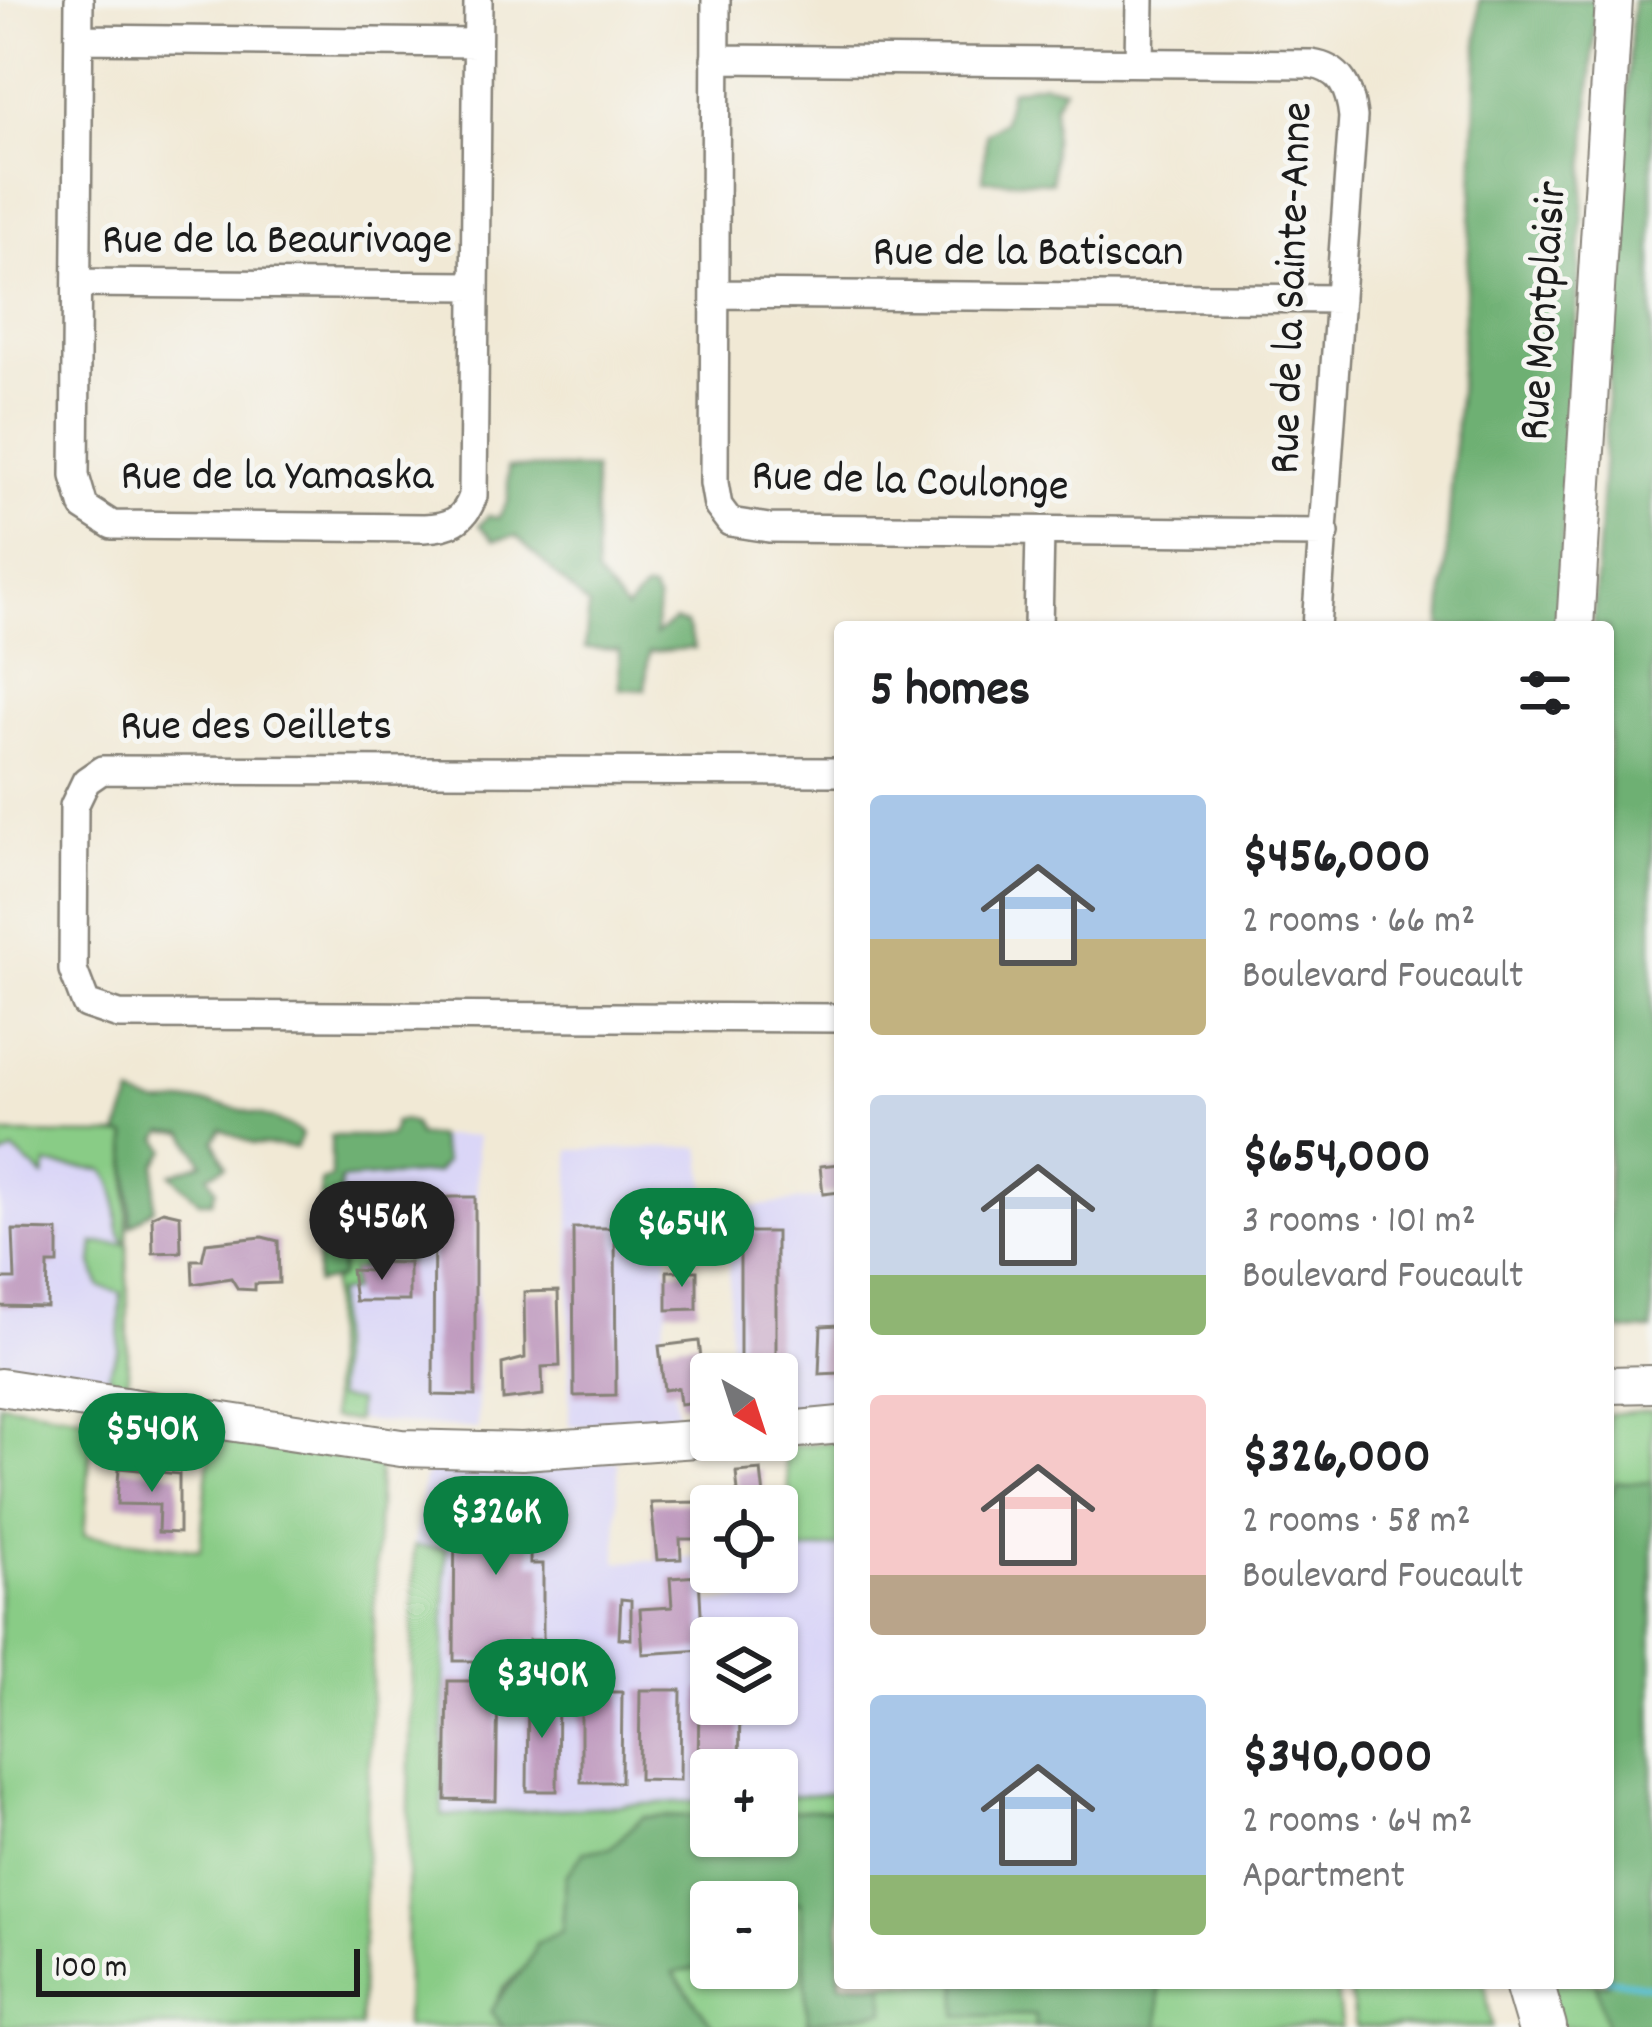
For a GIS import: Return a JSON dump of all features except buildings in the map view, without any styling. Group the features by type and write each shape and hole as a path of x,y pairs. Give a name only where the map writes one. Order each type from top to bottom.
{"highway":[{"path":"1509,1989 1512,2027"},
{"path":"1531,1989 1542,2027"}],"street":[{"name":"Rue de la Yamaska","path":"79,0 76,487 92,515 112,525 424,528 451,525 464,515 473,496 478,0"},
{"name":"Rue de la Coulonge","path":"716,0 714,482 718,506 730,522 753,527 1325,532"},
{"path":"1139,62 1140,0"},
{"name":"Rue Montplaisir","path":"1575,621 1614,0"},
{"path":"79,39 477,44"},
{"name":"Rue de la Sainte-Anne","path":"716,59 1311,64 1324,65 1343,80 1353,117 1317,621"},
{"name":"Rue de la Beaurivage","path":"78,284 475,286"},
{"name":"Rue de la Batiscan","path":"716,294 1340,298"},
{"path":"1038,621 1040,531"},
{"name":"Rue des Oeillets","path":"834,772 102,770 86,781 74,806 73,970 86,1004 119,1015 834,1018"},
{"path":"1614,1385 1652,1384"},
{"path":"0,1388 401,1448 533,1450 690,1439"},
{"path":"798,1430 834,1426"}],"shaded area":[{"path":"0,1134 127,1135 128,1387 0,1367"},
{"path":"331,1136 477,1136 478,1429 331,1418"},
{"path":"701,1147 709,1211 692,1230 675,1218 668,1228 667,1310 659,1346 665,1390 674,1389 678,1421 569,1427 570,1150"},
{"path":"834,1196 834,1405 798,1409 798,1353 730,1353 729,1210"},
{"path":"618,1461 617,1562 690,1558 690,1593 708,1593 708,1603 798,1594 798,1552 834,1547 834,1793 798,1796 798,1749 690,1749 690,1801 442,1816 445,1548 414,1546 424,1479 436,1463"}],"green space":[{"path":"1479,0 1596,0 1557,621 1441,621 1473,193"},
{"path":"1633,0 1652,0 1652,1330 1614,1327 1614,621 1593,621"},
{"path":"1043,83 1064,88 1054,105 1052,182 983,180 986,133 1003,122 1010,90"},
{"path":"508,467 594,469 596,575 626,610 644,590 652,590 658,602 655,635 674,621 686,624 695,648 649,652 645,690 620,689 619,650 585,648 589,607 516,536 494,540 479,525 488,516 498,518 508,501"},
{"path":"132,1096 158,1104 195,1102 235,1108 282,1123 302,1135 296,1148 253,1144 221,1129 214,1141 226,1166 208,1175 216,1189 212,1201 199,1201 171,1174 203,1163 185,1133 163,1132 159,1139 167,1150 156,1164 154,1208 131,1226 127,1136 118,1135"},
{"path":"395,1122 413,1124 418,1136 437,1136 445,1162 436,1173 340,1180 340,1277 316,1283 321,1181 331,1178 331,1136 390,1136"},
{"path":"0,1134 127,1135 128,1387 117,1385 108,1373 119,1350 121,1293 100,1287 92,1264 94,1243 126,1244 118,1227 111,1180 104,1170 47,1165 44,1177 14,1151 0,1158"},
{"path":"384,1209 407,1234 409,1263 370,1262 366,1271 361,1252 361,1270 351,1271 351,1291 336,1293 336,1398 357,1401 356,1421 331,1418 331,1283 340,1277 343,1259 337,1214 383,1217"},
{"path":"0,1403 93,1418 84,1535 200,1550 211,1438 373,1461 379,1469 360,2027 0,2027"},
{"path":"1652,1410 1652,1483 1616,1482 1614,1487 1614,1413"},
{"path":"834,1442 834,1547 798,1552 798,1485 788,1485 785,1461 798,1461 798,1445"},
{"path":"1616,1482 1652,1483 1652,2027 1607,2027 1598,1989 1614,1989"},
{"path":"414,1546 446,1548 442,1816 690,1801 690,1816 643,1817 610,1848 566,1876 562,1931 503,1989 492,2010 503,2027 405,2027"},
{"path":"834,1793 834,1809 798,1811 798,1796"},
{"path":"834,1809 834,1989 884,1989 885,2011 808,2023 798,1881 690,1881 690,1969 673,1973 714,2027 503,2027 491,2011 528,1962 536,1943 562,1931 566,1876 584,1851 610,1848 643,1817 690,1816 690,1857 798,1857 798,1811"},
{"path":"798,1902 802,1902 808,2023 884,2011 884,1989 958,1989 959,2016 1035,2015 1035,2027 714,2027 672,1973 690,1969 690,1989 798,1989"},
{"path":"958,1989 1159,1989 1159,2027 1035,2027 1035,2015 958,2016"},
{"path":"1159,1989 1337,1989 1341,2027 1159,2027"},
{"path":"1349,1989 1486,1989 1492,2027 1355,2027"},
{"path":"1547,1989 1598,1989 1607,2027 1557,2027"}],"waterway":[{"path":"1614,1980 1652,1986"}]}
